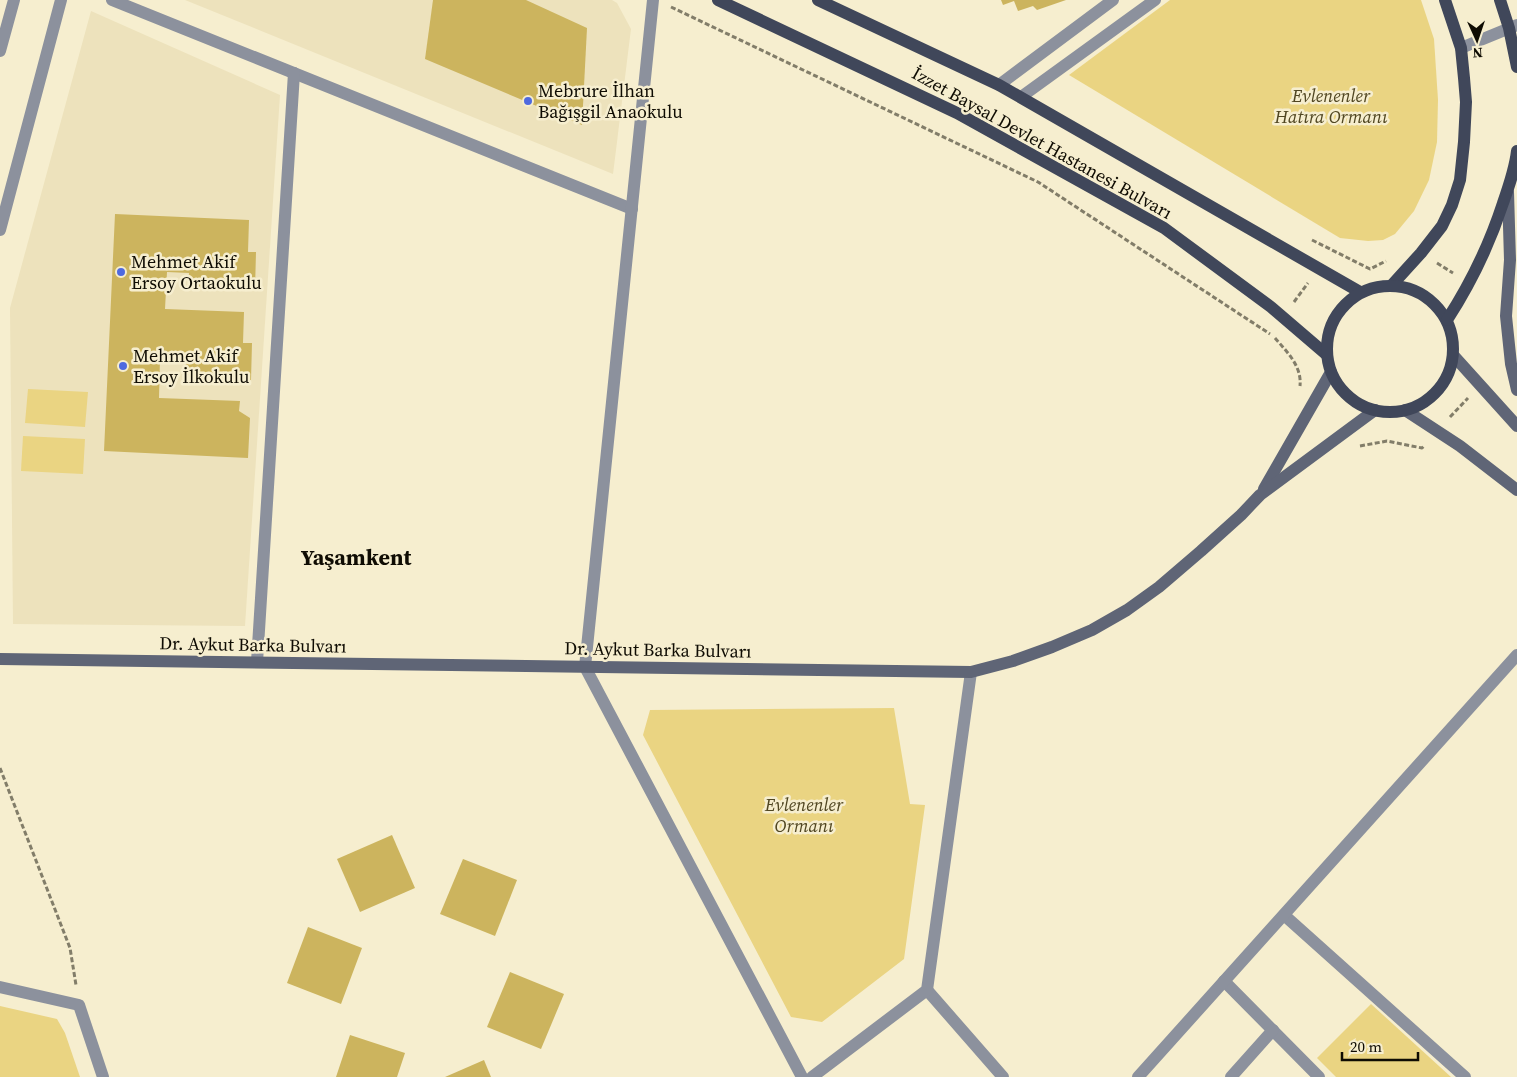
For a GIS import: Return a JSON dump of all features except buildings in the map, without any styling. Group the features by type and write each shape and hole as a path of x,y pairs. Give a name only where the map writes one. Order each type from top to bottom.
{"main road":[{"name":"İzzet Baysal Devlet Hastanesi Bulvarı","path":"718,0 957,113 1156,223 1283,318 1327,355"},
{"name":"İzzet Baysal Devlet Hastanesi Bulvarı","path":"818,0 999,85 1360,292"},
{"path":"1391,286 1442,226 1452,205 1460,180 1466,102 1461,48 1445,0"},
{"path":"1500,0 1513,27 1517,68"},
{"path":"1446,320 1466,291 1482,260 1508,190 1515,167 1517,151"},
{"path":"1508,190 1510,260 1506,316 1511,364 1517,390"},
{"path":"1380,286 1391,286 1400,286 1419,292 1435,304 1446,320 1452,339 1452,355 1446,377 1435,393 1420,405 1405,410 1381,412 1362,406 1346,395 1331,372 1327,360 1326,340 1332,321 1344,305 1360,292 1380,286"},
{"path":"1452,355 1517,426"},
{"name":"Dr. Aykut Barka Bulvarı","path":"1260,495 1331,372"},
{"name":"Dr. Aykut Barka Bulvarı","path":"0,659 971,672 1012,661 1052,647 1092,630 1127,610 1159,587 1201,551 1260,495 1375,410"},
{"path":"1405,410 1460,446 1517,490"}],"street":[{"path":"0,51 14,0"},
{"path":"0,230 3,208 61,0"},
{"path":"112,0 632,209"},
{"path":"653,0 586,667 802,1077"},
{"path":"999,85 1113,0"},
{"path":"1021,97 1154,0"},
{"path":"1461,48 1513,27"},
{"path":"257,662 294,73"},
{"path":"1138,1077 1517,655"},
{"path":"812,1077 927,990 971,672"},
{"path":"1284,914 1465,1077"},
{"path":"1224,981 1319,1077"},
{"path":"0,987 79,1005 103,1077"},
{"path":"927,990 1003,1077"},
{"path":"1231,1077 1273,1030"}],"path":[{"path":"1274,337 1283,318 1332,250"},
{"path":"0,768 70,948 79,1005"}],"shaded area":[{"name":"Mebrure İlhan Bağışgil Anaokulu","path":"185,0 612,0 617,3 631,29 613,174"},
{"path":"91,11 280,95 245,626 13,624 10,308"}],"green space":[{"name":"Evlenenler Hatıra Ormanı","path":"1170,0 1421,0 1434,39 1438,100 1437,142 1429,180 1414,211 1395,234 1383,240 1368,241 1340,238 1069,75"},
{"path":"28,389 88,392 85,427 25,423"},
{"path":"23,436 85,439 83,474 21,471"},
{"name":"Evlenenler Ormanı","path":"894,708 910,804 925,805 904,959 822,1022 791,1017 643,735 650,710"},
{"path":"1371,1004 1451,1077 1336,1077 1317,1058"},
{"path":"0,1006 57,1019 65,1033 80,1077 0,1077"}],"place":[{"name":"Mebrure İlhan Bağışgil Anaokulu","path":"528,101"},
{"name":"Mehmet Akif Ersoy Ortaokulu","path":"121,272"},
{"name":"Mehmet Akif Ersoy İlkokulu","path":"123,366"}],"district":[{"name":"Yaşamkent","path":"356,557"}]}
